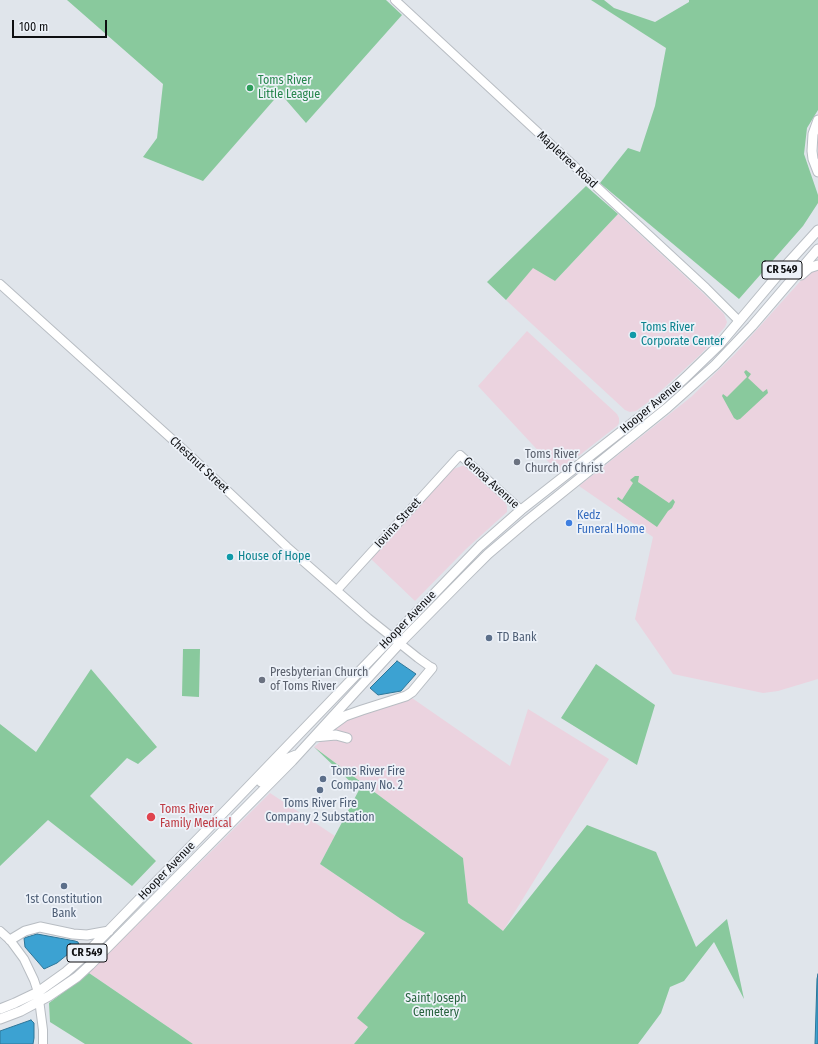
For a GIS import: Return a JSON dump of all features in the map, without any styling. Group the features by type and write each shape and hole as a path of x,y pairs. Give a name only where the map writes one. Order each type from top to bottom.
{"main road":[{"path":"818,120 813,134 812,151 813,159 818,172"},
{"name":"Hooper Avenue","path":"0,1009 38,992 66,972 109,931 480,546 521,510 659,402 700,364 719,345 788,263 818,230"},
{"name":"Hooper Avenue","path":"0,1019 39,1002 77,977 90,965 298,755 399,644 488,554 667,408 715,365 787,286 818,249"},
{"path":"787,286 809,268 818,265"},
{"path":"314,737 345,716 406,696 412,692 432,668"},
{"path":"314,737 336,735 347,738"},
{"path":"228,808 265,779 286,759 298,755"},
{"path":"10,940 25,931 40,927 73,934 87,935 109,931"}],"street":[{"name":"Mapletree Road","path":"395,0 706,288 739,321"},
{"name":"Chestnut Street","path":"0,284 178,445 287,547 391,638 432,668"},
{"name":"Iovina Street","path":"336,590 460,455"},
{"name":"Genoa Avenue","path":"460,455 521,510"},
{"path":"0,931 10,940 24,959 34,980 38,992 43,1030 43,1044"}],"shaded area":[{"path":"618,214 704,294 724,314 727,322 725,327 701,354 651,400 636,411 630,412 625,410 506,300 533,267 555,281"},
{"path":"818,268 818,679 778,691 763,693 673,674 635,619 653,537 579,486 691,397 735,354 805,276"},
{"path":"527,331 617,414 619,418 619,423 617,426 558,472 478,386"},
{"path":"465,465 505,502 507,512 466,549 415,601 371,559 453,469"},
{"path":"407,696 510,766 528,709 609,759 503,931 468,903 463,858 314,747 356,712"},
{"path":"270,793 335,836 320,864 401,919 425,933 358,1018 368,1026 354,1044 193,1044 89,973"}],"green space":[{"name":"Toms River Little League","path":"67,0 386,0 402,15 306,123 280,93 203,181 143,157 157,138 163,84"},
{"path":"591,0 604,0 614,8 655,22 689,2 689,0 818,0 818,110 807,128 804,154 818,195 818,203 803,226 739,299 600,183 628,148 640,152 655,106 666,48"},
{"path":"586,186 618,214 555,281 533,268 506,300 487,282"},
{"path":"746,370 751,374 748,378 763,392 767,389 768,393 740,419 737,420 734,418 722,396 723,394 727,397 747,377 744,372"},
{"path":"635,476 639,476 638,482 669,503 673,499 675,502 657,527 617,499 618,497 622,500 633,483 630,480"},
{"path":"183,649 200,649 199,697 182,696"},
{"path":"596,664 655,705 637,765 561,718"},
{"path":"91,669 157,747 138,764 127,758 90,796 156,861 132,886 48,820 0,866 0,724 36,752"},
{"name":"Saint Joseph Cemetery","path":"314,747 463,858 468,903 503,931 587,825 656,852 696,947 727,919 744,999 714,942 684,981 670,987 661,1013 638,1044 354,1044 368,1027 357,1018 425,933 401,919 320,864 359,790"},
{"path":"89,973 193,1044 85,1044 50,1022 49,1003"}],"water":[{"path":"397,661 416,674 401,691 378,695 370,688"},
{"path":"37,934 75,941 78,942 79,945 57,963 44,969 25,947 24,938"},
{"path":"818,974 818,1044 815,1044 817,979"},
{"path":"31,1020 34,1023 33,1044 0,1044 0,1031"}],"place":[{"name":"Toms River Little League","path":"250,88"},
{"name":"Toms River Corporate Center","path":"633,335"},
{"name":"Toms River Church of Christ","path":"517,462"},
{"name":"Kedz Funeral Home","path":"569,523"},
{"name":"House of Hope","path":"230,557"},
{"name":"TD Bank","path":"489,638"},
{"name":"Presbyterian Church of Toms River","path":"262,680"},
{"name":"Toms River Fire Company No. 2","path":"323,779"},
{"name":"Toms River Fire Company 2 Substation","path":"320,790"},
{"name":"Toms River Family Medical","path":"151,817"},
{"name":"1st Constitution Bank","path":"64,886"}]}
